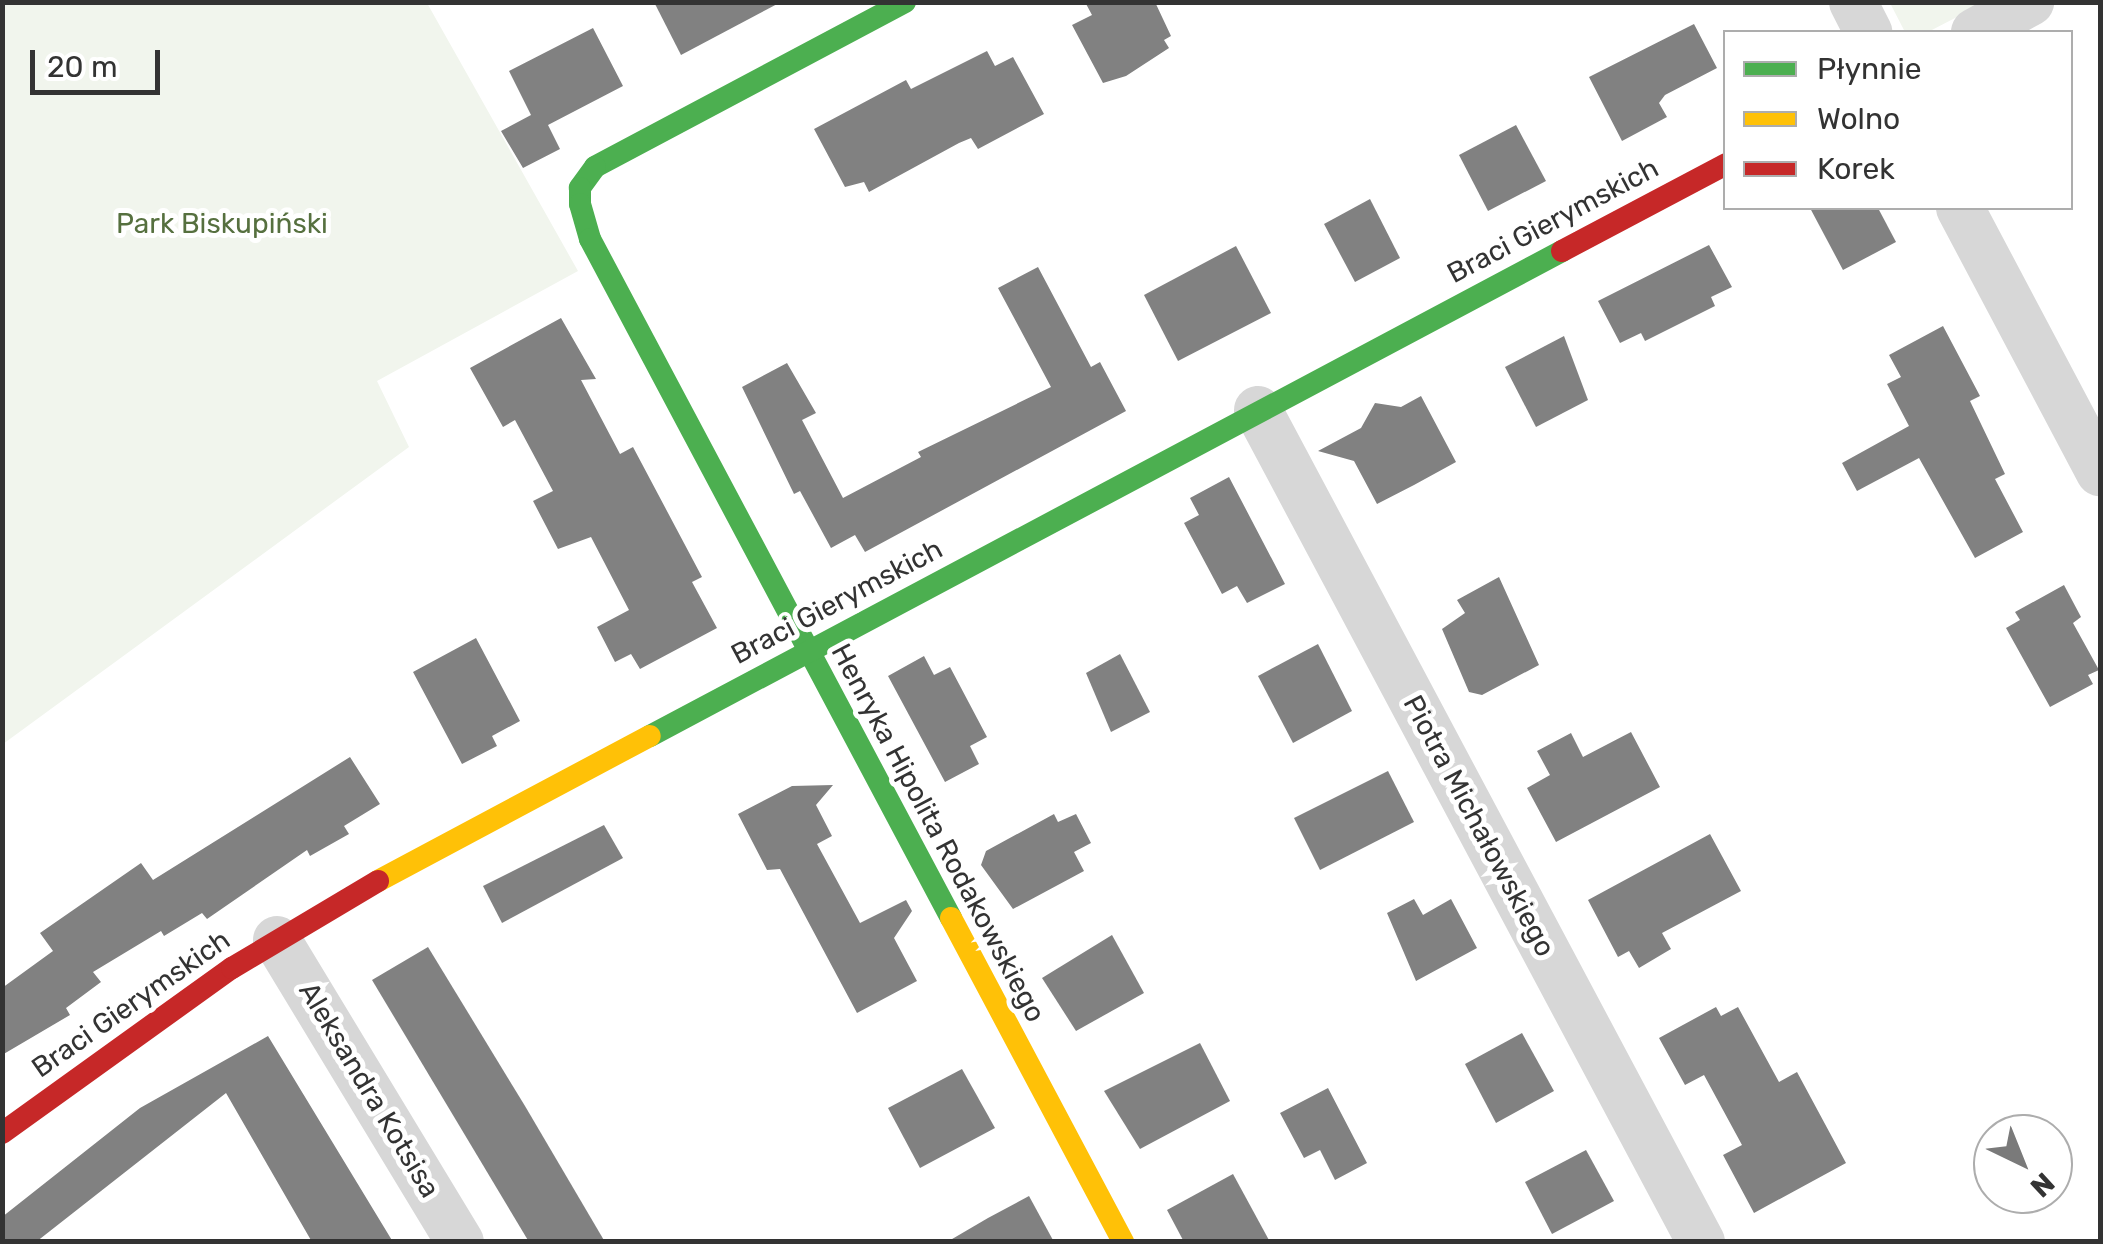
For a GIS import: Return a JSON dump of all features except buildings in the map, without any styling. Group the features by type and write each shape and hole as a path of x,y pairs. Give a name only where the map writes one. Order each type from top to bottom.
{"street":[{"name":"Henryka Hipolita Rodakowskiego","path":"904,2 595,168 580,188 590,239 1122,1242"},
{"path":"1853,2 1867,30"},
{"path":"1979,30 2030,2"},
{"name":"Braci Gierymskich","path":"2,1133 277,940 1258,410 1723,166"},
{"path":"1961,210 2100,472"},
{"name":"Piotra Michałowskiego","path":"1258,410 1701,1242"},
{"name":"Aleksandra Kotsisa","path":"277,940 460,1242"}],"green space":[{"name":"Park Biskupiński","path":"3,3 427,3 578,271 377,381 409,447 3,744"},
{"path":"1890,3 1984,3 1932,30 1904,30"}],"traffic: fast":[{"path":"905,2 595,167 580,188 580,204 590,239 951,918"},
{"path":"650,736 1562,251"}],"traffic: slow":[{"path":"378,881 650,736"},
{"path":"951,918 1123,1242"}],"traffic: jam":[{"path":"1562,251 1723,166"},
{"path":"2,1133 232,968 378,881"}]}
